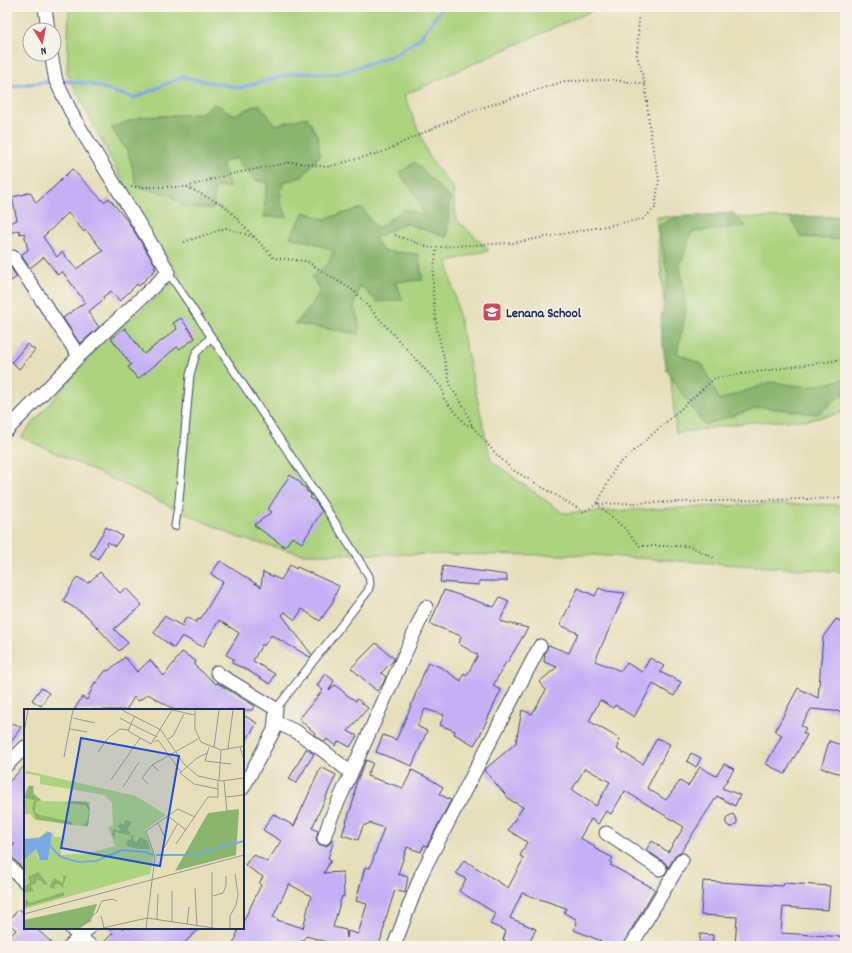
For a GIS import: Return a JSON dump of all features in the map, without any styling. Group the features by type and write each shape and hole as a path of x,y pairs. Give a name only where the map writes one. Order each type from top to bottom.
{"street":[{"path":"45,7 47,22"},
{"path":"7,429 79,356 168,272 75,120 56,81 52,62"},
{"path":"13,257 79,356"},
{"path":"324,838 330,820 426,607"},
{"path":"394,946 421,875 540,646"},
{"path":"217,672 276,709 274,730 244,786"},
{"path":"275,722 297,732 351,773"},
{"path":"7,766 24,748"},
{"path":"606,833 660,869"},
{"path":"631,946 682,860"},
{"path":"7,864 24,881"},
{"path":"70,946 80,931 91,946"}],"lane":[{"path":"168,272 327,510 369,576 370,584 368,590 276,709"},
{"path":"175,526 179,500 190,375 196,353 211,337"}],"path":[{"path":"395,235 431,248 513,243 643,219 655,208 659,180 650,132 645,84 637,55 640,18"},
{"path":"116,187 186,187 231,174 292,162 327,168 383,152 472,111 565,81 614,80 645,84"},
{"path":"186,187 225,206 274,258 306,261 354,291 442,388 444,399 466,425 472,426"},
{"path":"184,242 226,228 255,238"},
{"path":"437,247 432,295 437,329 451,387 465,408 472,426 497,455 513,470 584,512 597,504 845,498"},
{"path":"597,504 615,468 715,378 845,359"},
{"path":"597,504 623,527 640,546 690,546 714,558"}],"green space":[{"path":"69,7 600,7 404,95 431,161 453,187 456,219 489,250 447,262 491,461 563,513 770,504 845,505 845,572 592,555 303,554 239,538 21,437 99,346 179,278 125,186 67,73"},
{"path":"215,104 234,115 259,104 275,125 307,117 318,137 320,155 302,177 283,182 280,200 287,217 264,217 265,198 268,183 255,180 235,158 222,163 230,187 215,187 213,209 184,207 169,194 137,187 128,152 111,128 140,117 199,114"},
{"path":"415,162 450,198 447,237 405,223 375,238 383,251 418,254 423,280 395,282 403,300 377,302 360,285 354,307 358,319 360,334 295,324 311,306 320,291 312,277 329,263 333,251 314,243 290,237 304,212 324,219 362,208 377,229 404,209 424,216 417,196 399,173"},
{"path":"733,213 746,226 692,232 680,266 686,311 677,353 703,365 719,400 771,382 809,387 845,379 845,394 817,414 760,407 704,425 667,371 660,327 668,276 658,227 675,217"},
{"path":"845,216 845,240 801,237 790,217"},
{"path":"656,217 845,218 845,412 808,420 751,422 676,433"}],"building":[{"path":"72,169 104,202 109,198 129,223 156,266 154,268 156,269 139,286 137,284 120,301 111,291 88,312 99,327 80,344 63,318 85,302 62,271 58,275 44,257 30,268 21,255 28,250 24,233 20,234 19,230 7,234 7,224 17,220 12,197 30,192 36,203","holes":["68,213 84,232 86,230 103,251 76,269 62,252 57,257 43,237"]},
{"path":"8,264 17,277 11,281 7,274"},
{"path":"181,318 195,338 180,349 177,347 138,379 128,367 131,365 111,338 125,328 144,354 177,329 173,323"},
{"path":"27,344 35,350 19,369 12,362"},
{"path":"290,475 307,489 306,491 310,493 311,496 310,498 315,501 322,511 302,543 292,537 285,547 254,525 272,512 268,509"},
{"path":"106,527 122,536 115,546 108,542 98,559 90,554"},
{"path":"220,561 261,587 263,572 281,580 290,565 296,569 297,567 339,586 334,600 320,621 302,609 295,620 285,612 282,615 291,627 290,629 293,630 312,655 310,657 271,635 264,646 262,644 253,661 275,674 270,684 232,663 234,659 226,655 239,633 219,620 203,647 182,636 174,648 154,633 164,616 182,626 186,617 196,622 198,619 200,620 223,582 211,574"},
{"path":"443,566 507,575 507,581 479,581 479,585 440,582"},
{"path":"100,572 120,593 126,588 142,605 114,629 128,643 119,651 86,615 63,601 77,577 88,583"},
{"path":"578,588 595,596 599,588 606,591 625,593 595,661 621,671 627,663 642,672 650,658 664,666 660,672 681,682 674,696 653,684 634,717 615,705 613,708 600,700 589,721 620,739 617,749 643,764 657,738 670,744 647,788 666,800 680,781 688,786 700,767 716,776 724,764 734,769 722,788 740,795 735,806 717,796 681,852 675,856 668,868 664,862 646,850 652,841 668,852 684,827 625,791 611,814 606,811 598,824 591,819 580,838 595,846 594,848 613,858 610,865 655,889 623,946 598,946 601,941 574,930 577,923 575,922 576,919 564,913 566,908 522,893 510,918 536,929 528,946 503,946 506,931 490,924 495,913 459,891 466,879 456,873 464,860 508,888 524,858 520,856 527,842 508,830 523,807 510,800 484,770 516,743 522,710 532,714 546,690 539,682 557,667 544,662 548,645 569,653 578,633 560,625","holes":["585,768 610,782 596,806 572,790"]},
{"path":"444,590 494,607 500,597 509,601 500,621 528,628 507,663 506,662 493,686 501,690 474,745 454,734 455,731 440,725 444,715 425,709 417,726 427,731 412,766 376,752 383,735 396,740 428,662 442,668 461,681 464,673 467,675 478,655 459,644 461,636 430,624"},
{"path":"836,619 845,623 845,712 811,709 801,726 806,728 803,733 807,735 785,774 766,764 782,735 775,731 798,688 818,698 823,637"},
{"path":"376,643 394,658 393,661 381,673 386,677 383,684 377,691 351,668"},
{"path":"182,652 196,661 194,665 216,684 217,683 255,706 252,710 173,709 148,694 138,701 134,697 127,709 75,709 82,697 87,700 95,682 96,683 106,670 108,671 125,657 137,672 150,660 164,676"},
{"path":"325,673 334,681 329,690 335,685 347,695 356,701 357,699 368,708 348,731 357,736 350,747 339,741 335,746 327,739 325,742 314,735 315,733 299,719 323,690 317,686"},
{"path":"41,688 49,693 41,706 32,700"},
{"path":"244,716 257,723 244,744"},
{"path":"13,723 21,727 7,748 7,730"},
{"path":"829,741 845,746 845,775 821,768"},
{"path":"306,749 314,754 296,783 289,779"},
{"path":"691,753 701,758 696,767 687,761"},
{"path":"366,760 373,763 367,776 403,788 412,770 443,787 439,794 451,800 427,846 424,845 421,852 407,847 398,874 408,877 405,893 395,890 384,924 379,946 335,946 335,944 306,936 298,946 232,946 239,929 244,929 244,920 261,885 259,883 263,877 245,865 253,854 267,862 281,841 263,830 273,814 294,826 321,767 336,775 312,828 318,831 316,840 318,844 326,846 330,844 332,839 334,840 328,858 331,860 324,873 343,872 344,897 342,896 333,927 346,930 347,938 348,931 358,934 367,904 356,901 365,867 370,868 384,828 370,823 363,826 358,840 342,835 354,799 356,783","holes":["289,884 311,896 303,928 277,920 278,919 273,917"]},
{"path":"24,766 24,870 13,858 7,856 7,850 15,844 7,836 7,784"},
{"path":"733,814 737,820 737,823 733,827 730,827 727,825 726,820 727,817"},
{"path":"703,881 783,886 784,883 830,886 828,910 783,907 781,933 845,937 845,946 735,946 737,917 701,915"},
{"path":"19,909 24,913 24,929 37,929 55,946 11,946 7,940 16,930 7,922"},
{"path":"109,929 199,929 181,946 100,946 113,933"},
{"path":"700,934 713,935 712,946 700,946"}],"waterway":[{"path":"60,81 87,83 134,98 182,77 240,88 294,73 336,74 392,56 420,38 443,7"},
{"path":"7,88 54,81"}],"place":[{"name":"Lenana School","path":"492,312"}]}
